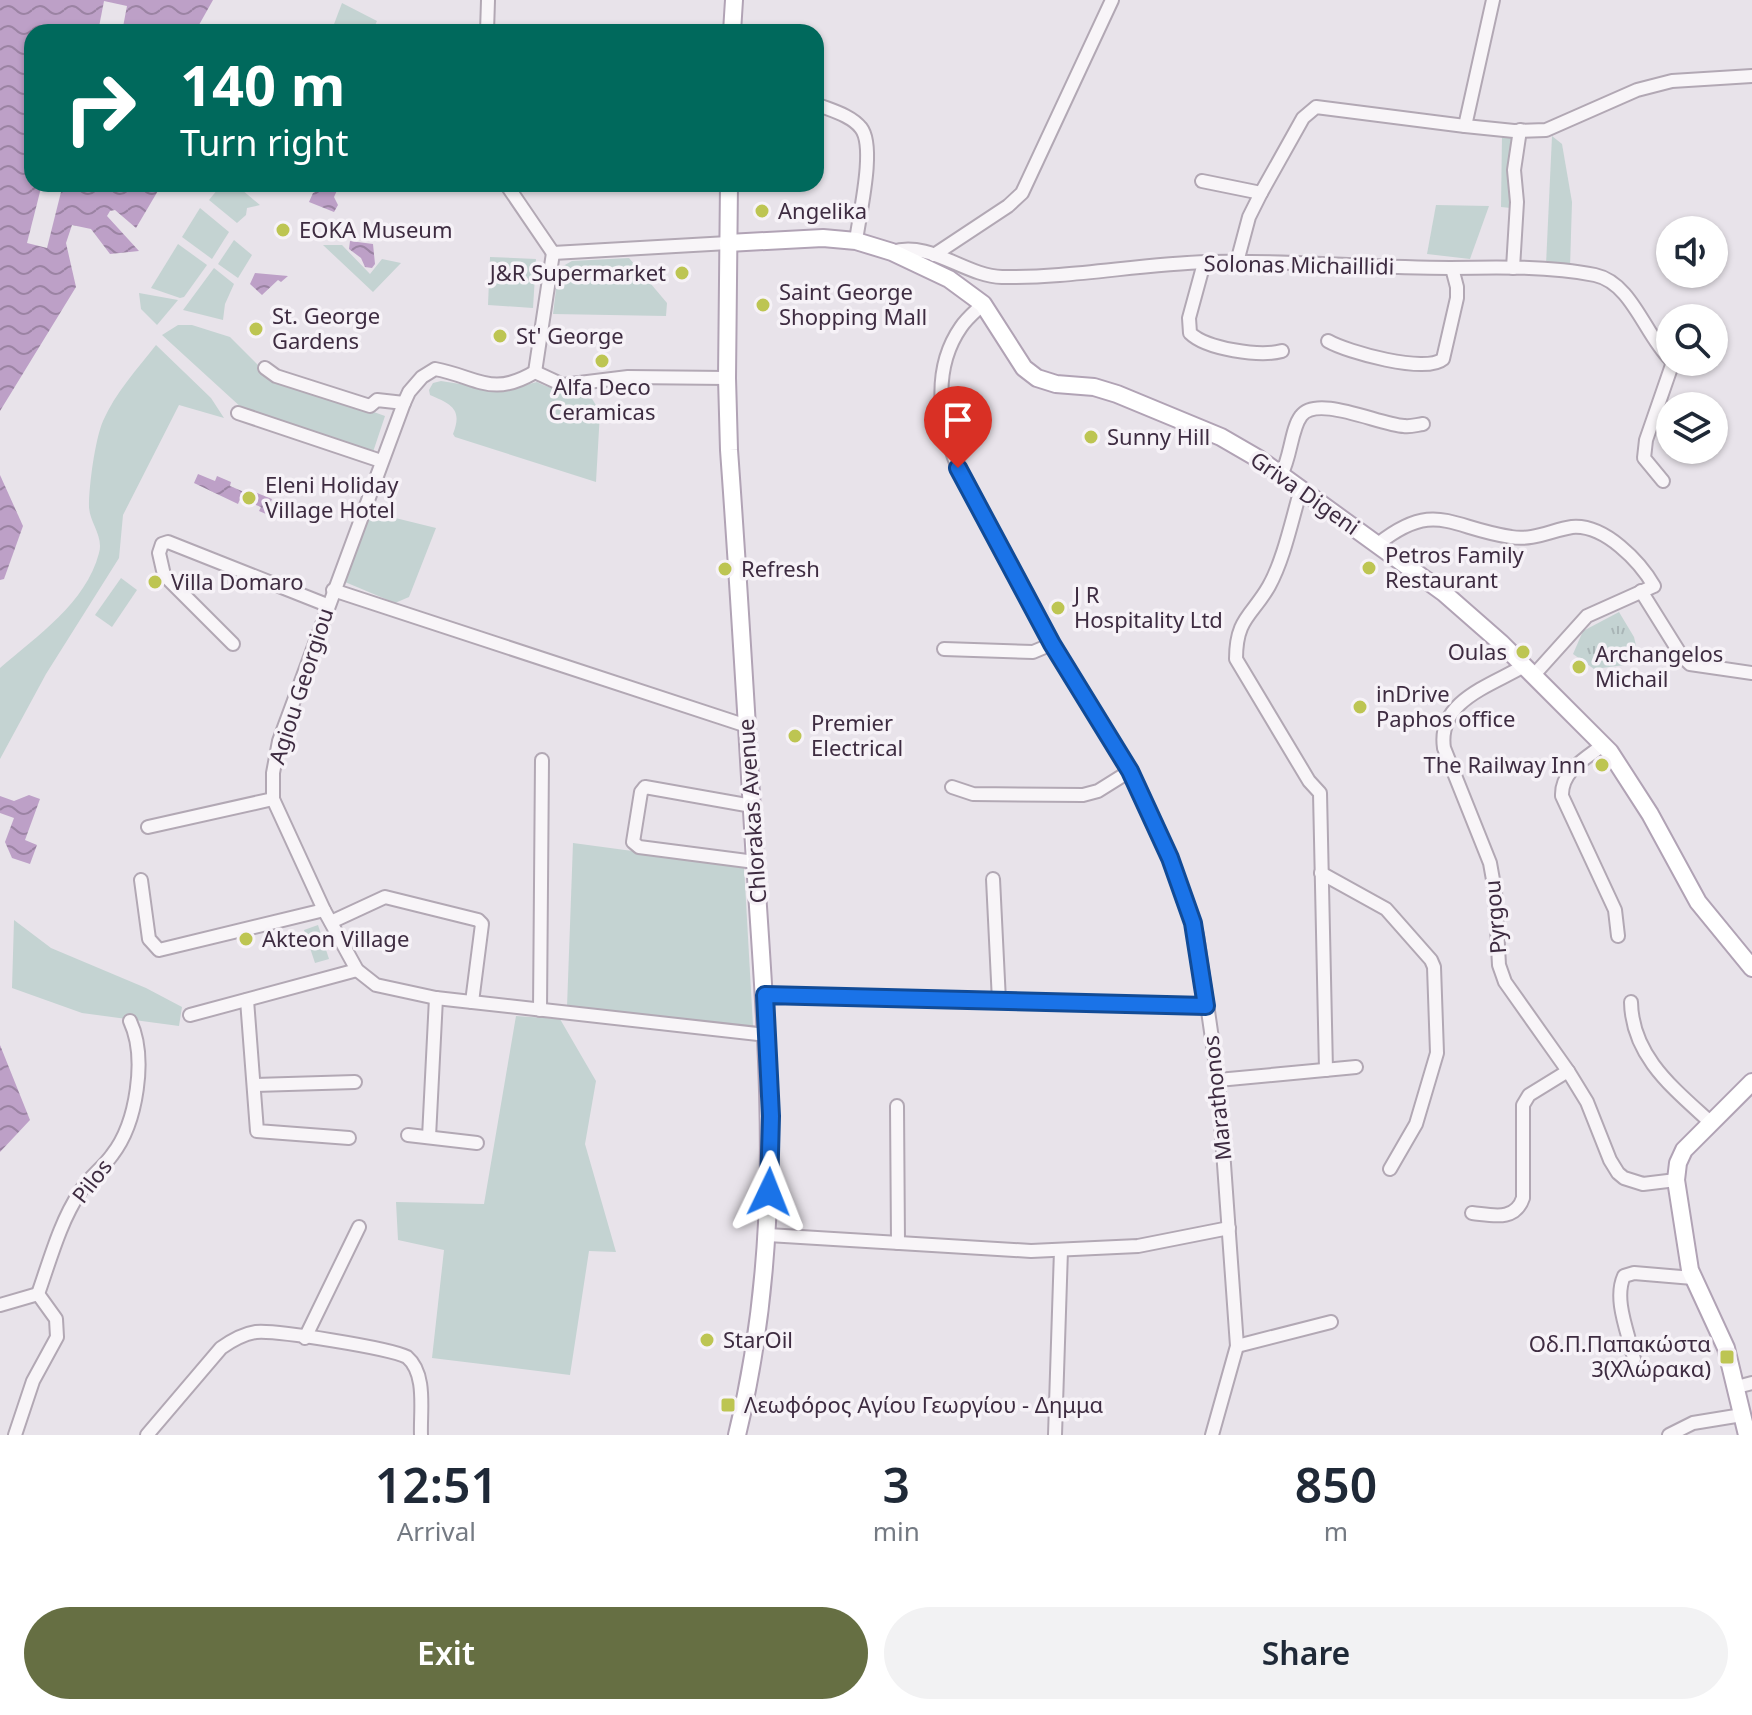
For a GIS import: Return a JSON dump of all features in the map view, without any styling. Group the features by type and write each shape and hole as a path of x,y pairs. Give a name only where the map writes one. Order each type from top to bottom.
{"main road":[{"path":"732,24 734,0"},
{"name":"Chlorakas Avenue","path":"729,192 729,450 771,1128 768,1235 756,1341 737,1435"},
{"name":"Griva Digeni","path":"728,243 823,238 856,241 892,252 949,279 983,304 1024,368 1037,378 1117,394 1236,445 1301,489 1444,593 1603,745 1632,782 1698,902 1752,968"},
{"path":"1747,1435 1742,1415 1744,1385 1693,1278 1676,1180 1680,1157 1710,1122 1751,1086"}],"street":[{"path":"487,24 488,0"},
{"path":"934,255 1008,206 1022,193 1112,0"},
{"path":"1465,126 1493,0"},
{"path":"1237,262 1249,217 1261,193 1303,118 1316,107 1465,126 1546,130 1637,90 1672,81 1752,76"},
{"path":"824,108 852,120 861,128 867,141 856,241"},
{"path":"1513,268 1517,202 1514,170 1520,130"},
{"path":"1202,181 1261,193"},
{"path":"511,192 553,253 535,372 563,385 628,377 727,378"},
{"path":"553,253 728,243"},
{"name":"Solonas Michaillidi","path":"892,252 911,249 999,277 1237,262 1452,268 1481,265 1598,275 1615,285 1656,341"},
{"path":"1204,263 1189,318 1190,333 1203,342 1258,354 1282,351"},
{"path":"1328,341 1357,353 1426,365 1439,363 1443,359 1457,298 1452,268"},
{"name":"Marathonos","path":"983,304 961,326 945,366 941,395 943,426 958,468 1052,644 1130,771 1170,858 1193,923 1218,1080 1237,1346 1212,1435"},
{"path":"265,368 276,376 370,406 377,400 404,403"},
{"name":"Agiou Georgiou","path":"357,970 327,916 273,799 273,773 279,741 327,605 409,392 429,371 441,370 503,386 517,383 535,372"},
{"name":"Solonas Michaillidi","path":"1663,481 1644,458 1646,440 1666,376"},
{"path":"1281,475 1288,462 1299,419 1315,407 1396,425 1423,424"},
{"path":"238,413 381,461"},
{"path":"1301,489 1269,586 1246,615 1236,644 1236,659 1309,781 1320,793 1326,1070"},
{"name":"Pyrgou","path":"1378,544 1400,528 1424,519 1443,520 1513,538 1536,537 1578,527 1597,533 1623,549 1645,570 1654,586 1587,616 1529,671 1453,709 1443,726 1442,736 1493,876 1502,977 1568,1071 1593,1114 1618,1173 1643,1184 1676,1180"},
{"path":"233,644 164,575 159,553 162,544 168,542 327,605"},
{"path":"333,590 747,726"},
{"path":"1641,591 1681,655 1690,664 1752,673"},
{"path":"944,649 1033,652 1052,644"},
{"path":"1603,745 1567,774 1562,796 1615,910 1618,936"},
{"path":"540,1010 542,760"},
{"path":"952,787 973,794 1083,795 1098,791 1130,771"},
{"path":"752,806 645,787 641,792 633,842 639,847 755,862"},
{"path":"148,827 273,799"},
{"path":"1321,873 1386,909 1434,967 1437,1053 1416,1124 1390,1169"},
{"path":"993,879 999,1001"},
{"path":"141,880 149,939 159,950 327,916 385,897 478,920 482,924 472,1002"},
{"path":"190,1015 357,970 386,989 436,998 767,1035"},
{"path":"765,995 1206,1006"},
{"path":"429,1137 436,998"},
{"path":"247,1000 257,1131 349,1138"},
{"path":"1631,1002 1635,1032 1658,1072 1710,1122"},
{"name":"Pilos","path":"38,1294 72,1205 81,1190 114,1154 123,1135 139,1076 135,1031 130,1021"},
{"path":"1218,1080 1356,1067"},
{"path":"1472,1213 1505,1216 1519,1209 1523,1198 1523,1105 1529,1095 1568,1071"},
{"path":"255,1085 355,1082"},
{"path":"897,1106 898,1243"},
{"path":"408,1135 477,1143"},
{"path":"305,1338 359,1227"},
{"path":"768,1235 1031,1251 1138,1246 1229,1228"},
{"path":"1055,1435 1061,1250"},
{"path":"1634,1359 1621,1300 1620,1284 1624,1276 1634,1273 1693,1278"},
{"path":"0,1305 38,1294 56,1319 57,1337 25,1401 15,1435"},
{"path":"1237,1346 1331,1322"},
{"path":"147,1435 221,1348 256,1332 401,1354 411,1360 420,1381 421,1435"},
{"path":"1669,1435 1693,1423 1742,1415"}],"green space":[{"path":"342,3 377,21 376,24 334,24"},
{"path":"1502,134 1514,136 1511,208 1501,207"},
{"path":"1552,136 1562,144 1572,202 1570,268 1546,265"},
{"path":"216,192 245,192 260,205 247,208 246,215 237,223 209,200"},
{"path":"1436,205 1489,206 1470,259 1427,254"},
{"path":"200,208 229,232 212,259 182,237"},
{"path":"234,240 252,255 238,278 218,264"},
{"path":"178,244 207,265 184,297 180,298 151,288"},
{"path":"323,245 342,245 370,274 382,259 401,263 373,292"},
{"path":"490,257 536,259 533,308 488,305"},
{"path":"629,258 667,303 666,316 553,314 557,281 563,266 572,261"},
{"path":"214,268 234,284 225,304 223,320 183,310"},
{"path":"139,293 178,300 157,325 141,309"},
{"path":"178,325 192,325 230,337 267,374 385,416 373,452 243,409 162,335"},
{"path":"156,345 211,398 224,418 179,405 123,515 119,558 46,674 0,759 0,668 72,603 93,571 100,547 89,497 100,429 120,391"},
{"path":"441,381 492,389 537,382 591,397 600,412 596,482 455,437 456,413 444,401 430,395 433,383"},
{"path":"371,512 436,528 409,597 395,603 345,582"},
{"path":"121,578 137,590 112,627 95,615"},
{"path":"1619,612 1634,637 1640,663 1594,669 1573,654 1583,631"},
{"path":"573,843 744,866 753,1026 567,1007"},
{"path":"14,920 51,948 146,988 182,1007 179,1026 82,1013 12,988"},
{"path":"318,925 329,959 315,963 304,930"},
{"path":"516,1016 560,1019 596,1081 585,1144 616,1252 589,1251 570,1375 432,1358 444,1250 398,1240 396,1202 484,1204"}],"water":[{"path":"0,0 213,0 200,24 24,24 24,192 157,192 136,228 115,210 107,216 139,251 110,254 91,229 72,225 66,243 76,287 0,411"},
{"path":"336,192 334,197 338,205 334,212 309,202 313,193"},
{"path":"350,241 373,244 375,264 372,268 365,267 361,258 349,249"},
{"path":"255,273 288,276 281,282 278,280 262,295 250,284"},
{"path":"198,474 215,481 217,476 244,492 247,489 272,499 266,514 259,511 261,507 240,499 238,504 194,483"},
{"path":"0,475 23,526 4,579 0,580"},
{"path":"29,795 40,799 25,840 37,845 30,864 12,858 5,842 14,818 0,813 0,796 14,801"},
{"path":"0,1045 30,1120 0,1152"}],"pier":[{"path":"104,1 127,6 124,24 100,24"},
{"path":"40,192 61,192 47,248 27,243"}],"place":[{"name":"Angelika","path":"762,211"},
{"name":"EOKA Museum","path":"283,230"},
{"name":"J&R Supermarket","path":"682,273"},
{"name":"Saint George Shopping Mall","path":"763,305"},
{"name":"St. George Gardens","path":"256,329"},
{"name":"St' George","path":"500,336"},
{"name":"Alfa Deco Ceramicas","path":"602,361"},
{"name":"Sunny Hill","path":"1091,437"},
{"name":"Eleni Holiday Village Hotel","path":"249,498"},
{"name":"Petros Family Restaurant","path":"1369,568"},
{"name":"Refresh","path":"725,569"},
{"name":"Villa Domaro","path":"155,582"},
{"name":"J R Hospitality Ltd","path":"1058,608"},
{"name":"Oulas","path":"1523,652"},
{"name":"Archangelos Michail","path":"1579,667"},
{"name":"inDrive Paphos office","path":"1360,707"},
{"name":"Premier Electrical","path":"795,736"},
{"name":"The Railway Inn","path":"1602,765"},
{"name":"Akteon Village","path":"246,939"},
{"name":"StarOil","path":"707,1340"},
{"name":"Οδ.Π.Παπακώστα 3(Χλώρακα)","path":"1727,1357"},
{"name":"Λεωφόρος Αγίου Γεωργίου - Δημμα","path":"728,1405"}],"route":[{"path":"769,1192 771,1116 765,995 1206,1006 1197,935 1170,858 1130,771 1052,644 958,468"}]}
